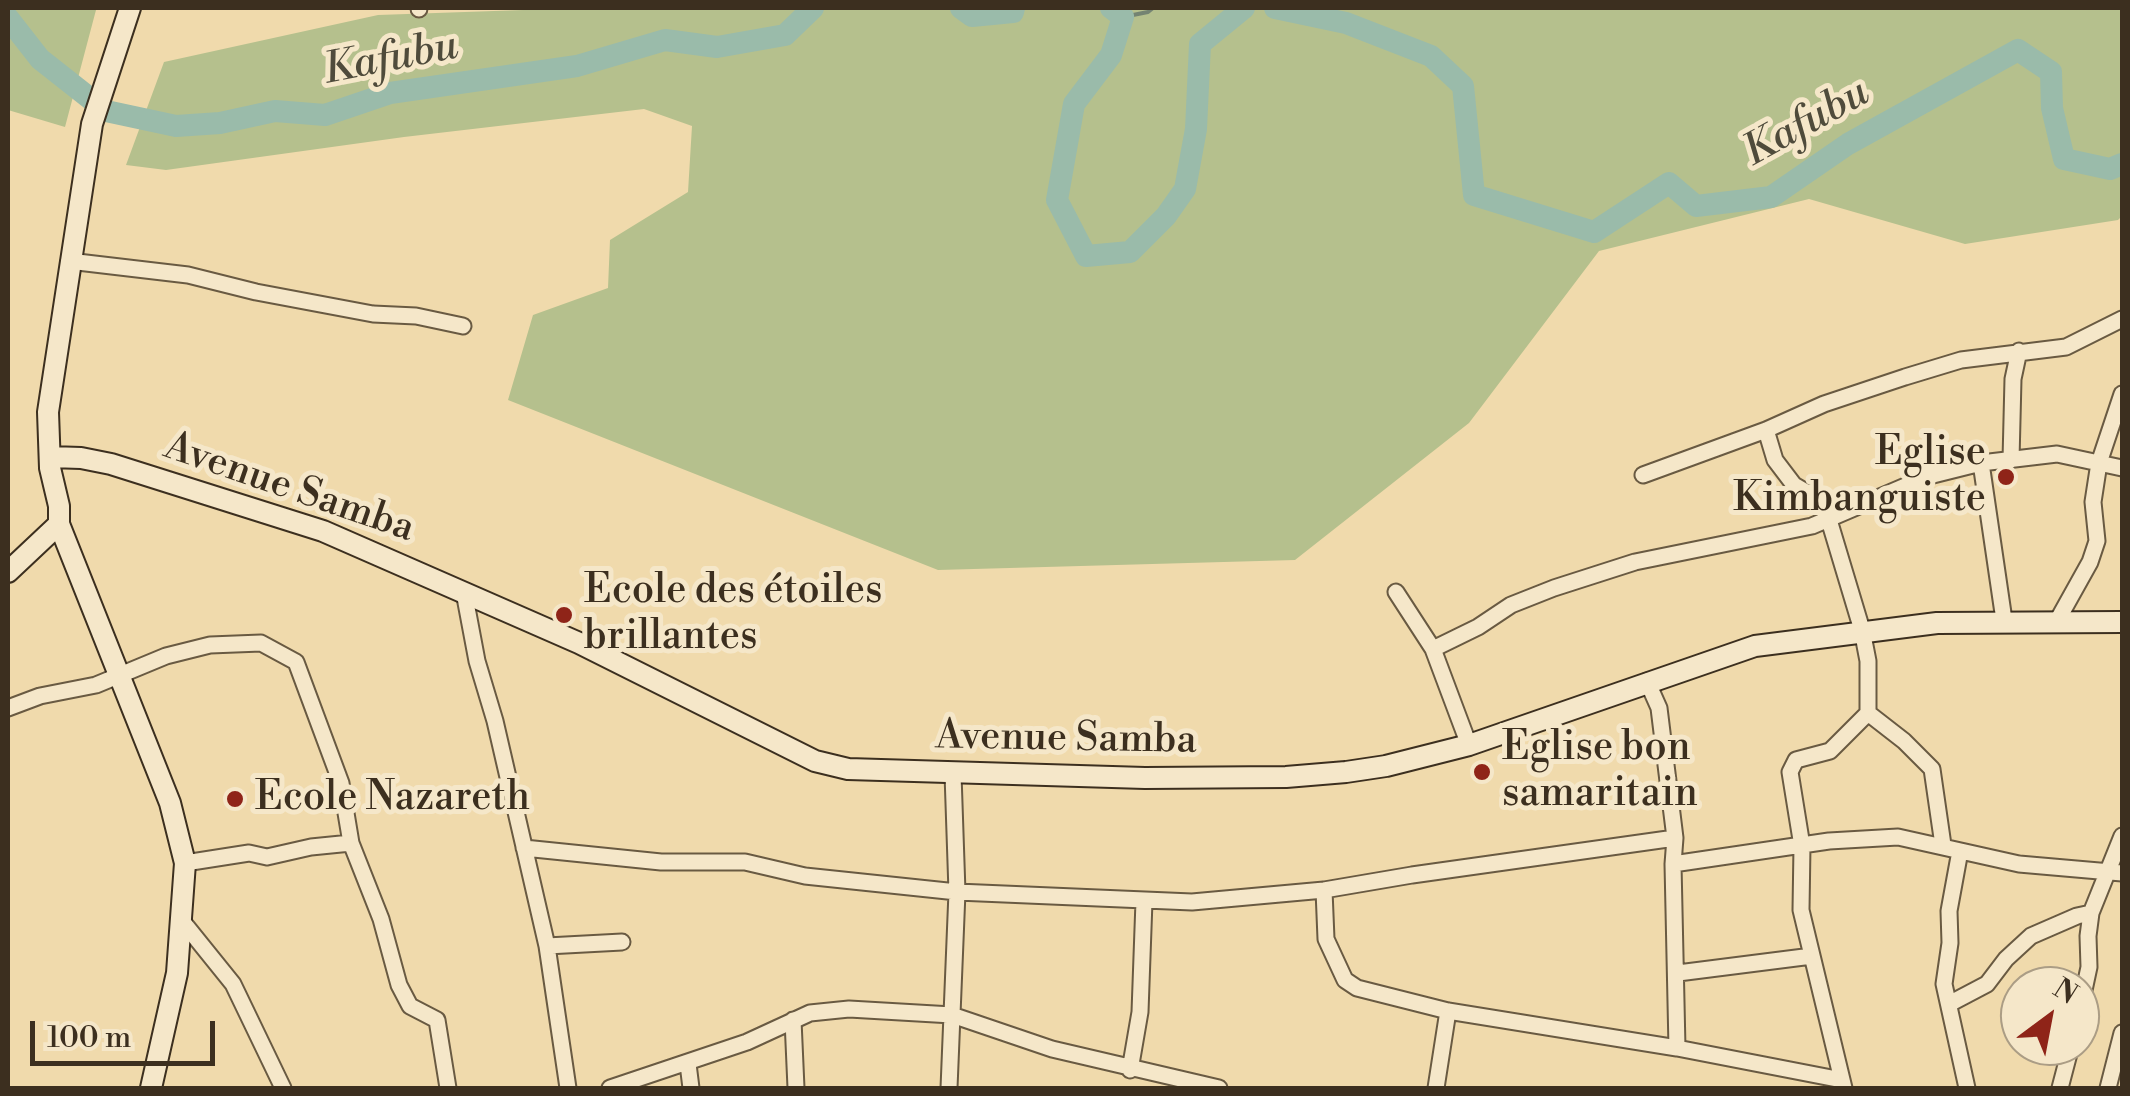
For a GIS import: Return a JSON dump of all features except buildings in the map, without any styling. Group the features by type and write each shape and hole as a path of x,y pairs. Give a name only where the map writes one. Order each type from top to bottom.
{"street":[{"path":"130,8 92,124 48,412 59,524 170,803 185,863 177,973 151,1088"},
{"path":"69,260 188,275 308,302 463,326"},
{"path":"1643,475 1766,430 1824,404 1905,377 1961,360 2066,348 2122,319"},
{"path":"2010,460 2013,379 2020,351"},
{"path":"2056,622 2090,562 2096,541 2093,502 2098,463 2122,394"},
{"path":"1324,890 1326,939 1346,980 1357,988 1448,1011 1678,1048 1843,1084 1801,910 1802,846 1790,772 1796,760 1830,750 1868,713 1868,661 1829,520 1818,499 1794,485 1775,460 1766,430"},
{"path":"1432,650 1478,627 1511,604 1554,588 1635,562 1812,526 1929,476 1981,463 2057,454 2122,468"},
{"name":"Avenue Samba","path":"50,457 111,464 293,520 579,643 815,760 848,769 953,774 1286,777 1386,766 1469,745 1755,646 1862,630 2004,620 2122,622"},
{"path":"1981,463 2004,620"},
{"path":"8,572 59,524"},
{"path":"464,592 547,946 568,1088"},
{"path":"1396,592 1432,650 1469,745"},
{"path":"8,708 40,696 96,685 118,673 210,645 261,643 296,662 341,783 350,843 381,919 398,986 410,1006 437,1020 448,1088"},
{"path":"1647,681 1659,708 1675,838 1678,1048"},
{"path":"1868,713 1904,741 1932,770 1943,844"},
{"path":"948,1088 957,892 953,774"},
{"path":"1673,864 1898,836 2019,864 2115,871"},
{"path":"2089,966 2091,914 2115,871 2122,836"},
{"path":"524,848 661,862 745,862 805,876 957,892 1206,901 1324,890 1675,838"},
{"path":"185,863 249,853 267,857 311,846 350,843"},
{"path":"1960,851 1949,912 1950,943 1944,984 1967,1088"},
{"path":"1130,1070 1140,1012 1144,901"},
{"path":"1949,1004 1987,984 2031,936 2091,914"},
{"path":"183,922 232,984 282,1088"},
{"path":"547,946 622,942"},
{"path":"1678,973 1812,956"},
{"path":"610,1088 688,1064 810,1013 849,1009 952,1015 1052,1049 1218,1088"},
{"path":"1436,1088 1448,1011"},
{"path":"793,1020 796,1088"},
{"path":"2113,1086 2122,1032"},
{"path":"688,1064 691,1088"}],"green space":[{"path":"8,8 96,10 65,127 8,110"},
{"path":"581,8 2122,8 2122,216 2118,220 1965,244 1809,199 1599,251 1469,423 1295,560 938,570 508,400 533,315 608,288 610,240 688,192 692,126 644,109 166,170 126,165 164,62 378,15"}],"waterway":[{"name":"Kafubu","path":"8,18 40,59 106,111 176,126 220,123 275,111 325,115 390,93 577,66 665,40 717,47 785,35 813,8"},
{"name":"Kafubu","path":"961,8 972,16 1013,12 1014,8"},
{"name":"Kafubu","path":"1111,8 1123,17 1111,55 1074,104 1057,200 1086,256 1130,252 1166,216 1185,189 1196,129 1200,44 1244,8"},
{"path":"1123,17 1153,8"},
{"name":"Kafubu","path":"1275,8 1346,23 1431,56 1463,86 1474,195 1594,232 1669,183 1696,206 1771,197 1848,144 2018,50 2051,72 2052,108 2064,159 2110,169 2122,164"},
{"name":"Kafubu","path":"1311,8 1333,20"}],"place":[{"name":"Eglise Kimbanguiste","path":"2006,477"},
{"name":"Ecole des étoiles brillantes","path":"564,615"},
{"name":"Eglise bon samaritain","path":"1482,772"},
{"name":"Ecole Nazareth","path":"235,799"}]}
